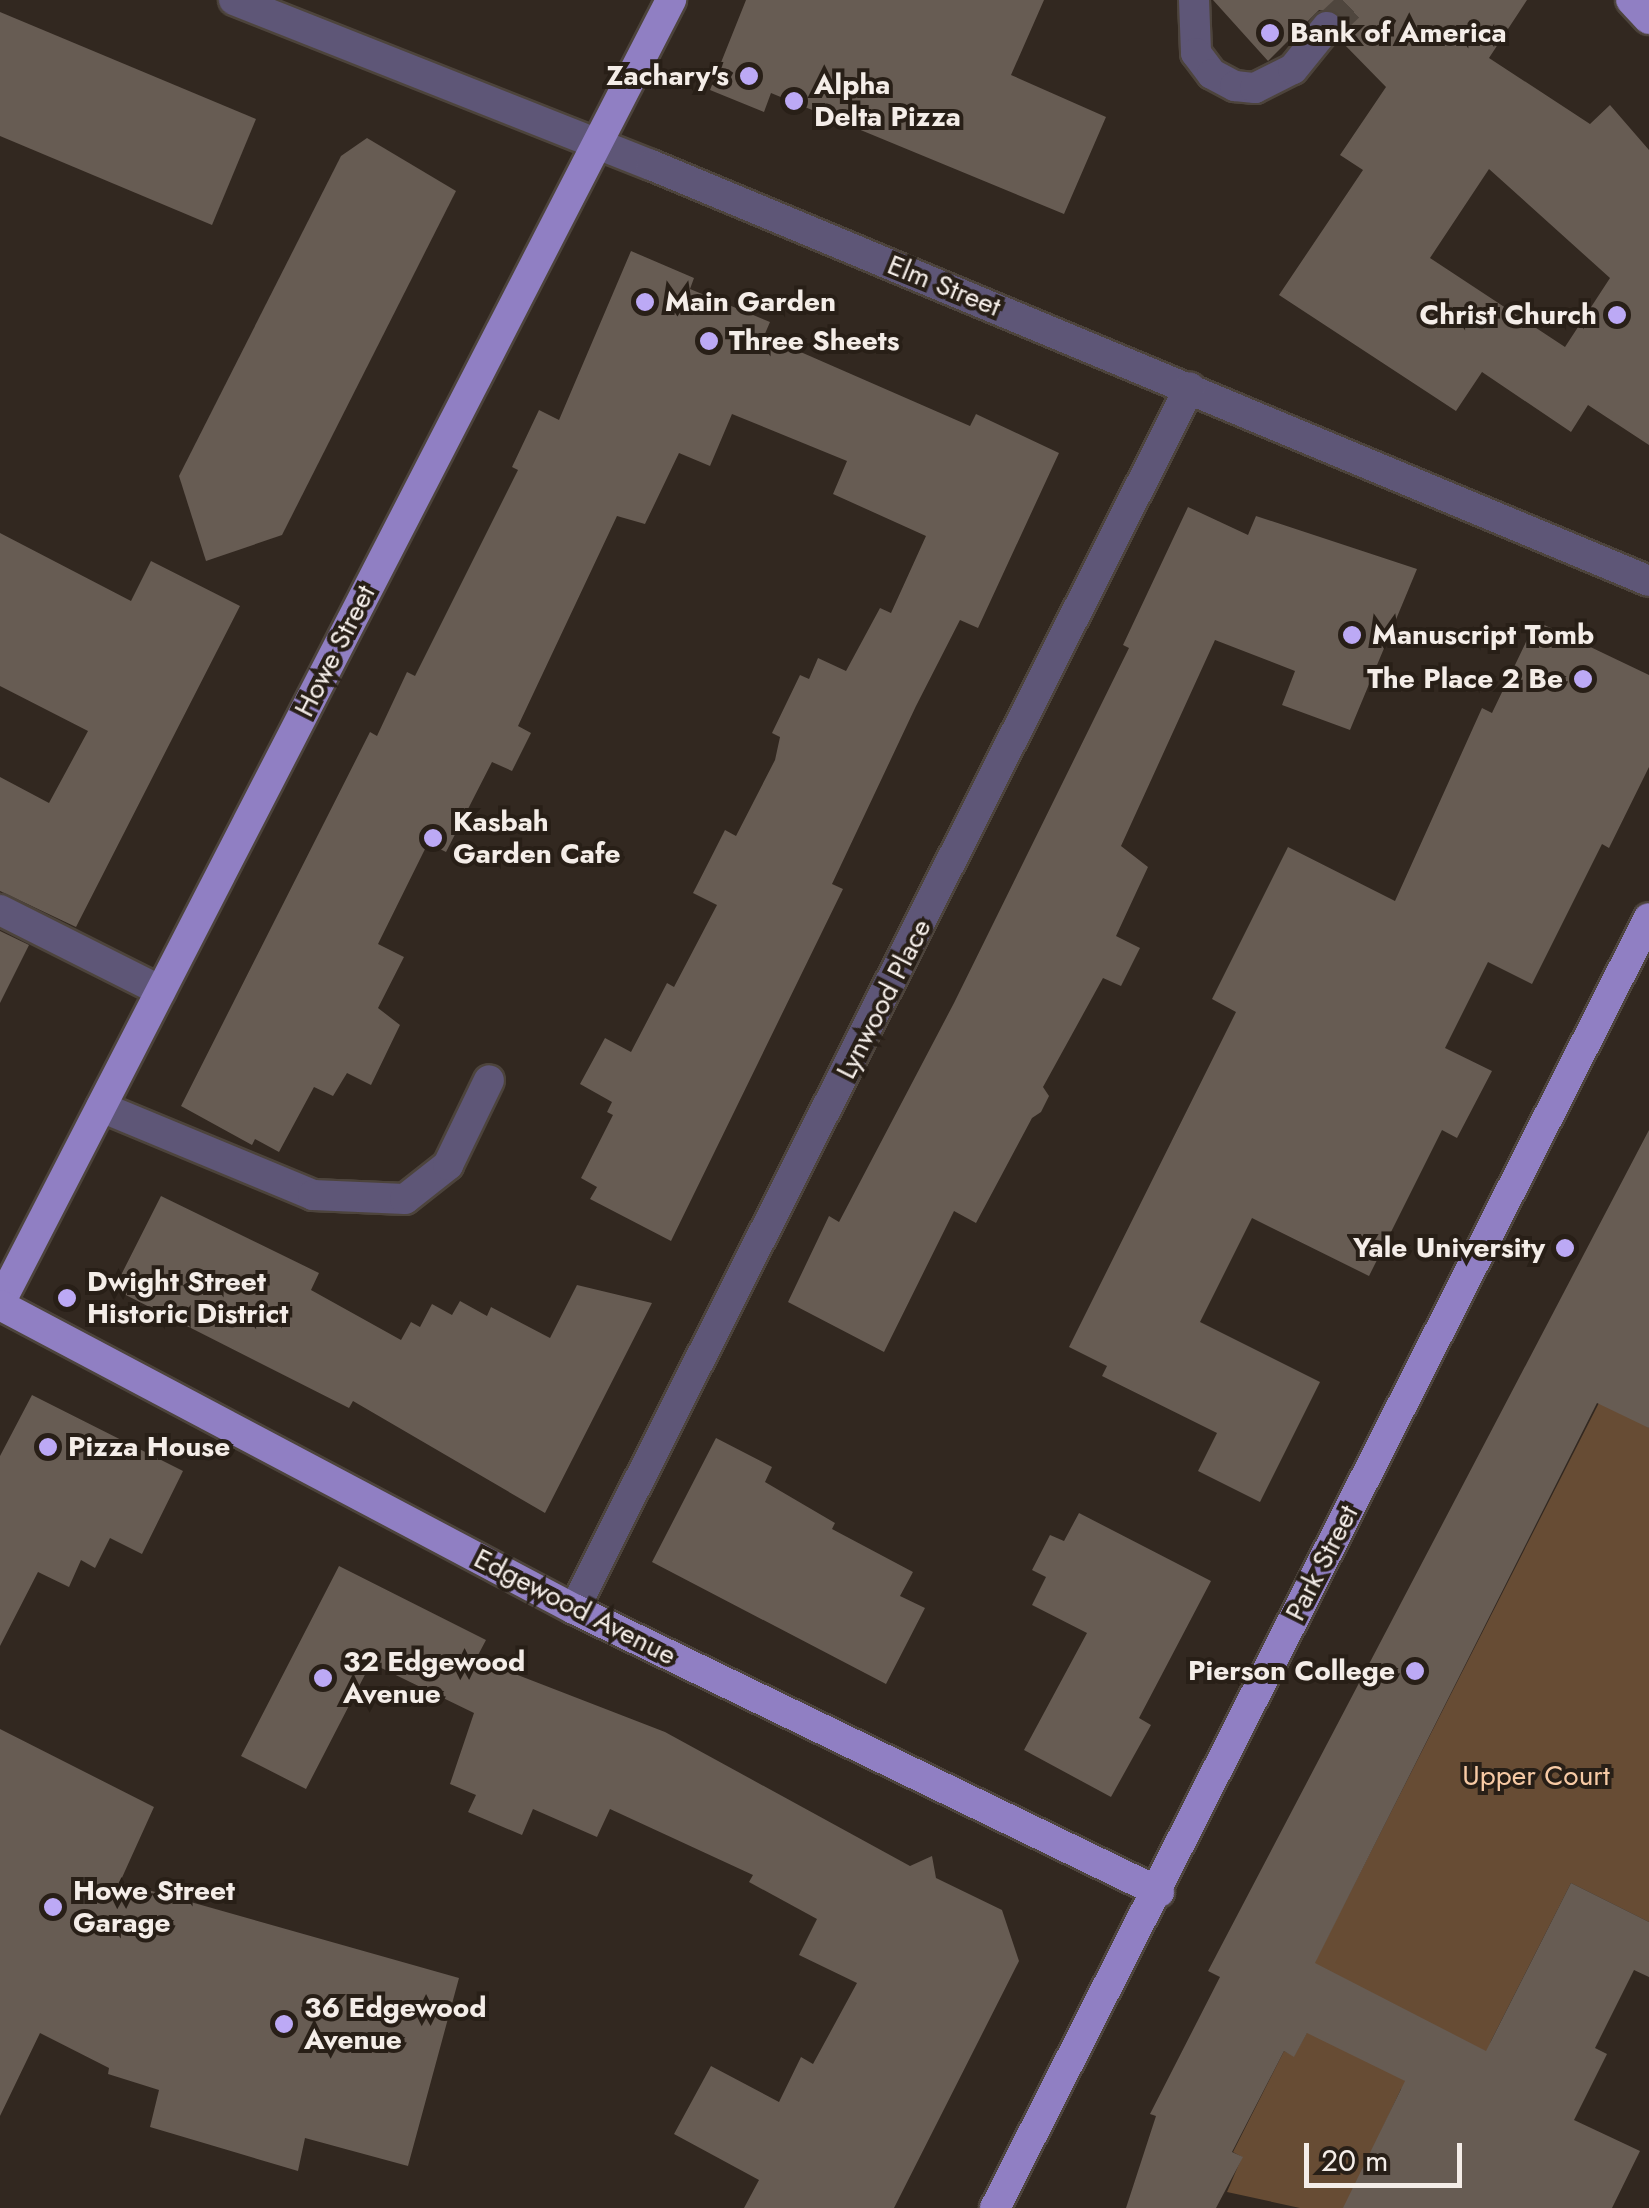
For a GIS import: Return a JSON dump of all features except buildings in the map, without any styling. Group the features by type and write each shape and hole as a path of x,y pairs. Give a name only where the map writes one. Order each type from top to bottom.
{"main road":[{"name":"Howe Street","path":"0,1304 671,0"},
{"path":"1631,0 1649,19"},
{"name":"Park Street","path":"995,2208 1159,1892 1649,918"},
{"name":"Edgewood Avenue","path":"0,1304 574,1609 1159,1892"}],"street":[{"name":"Elm Street","path":"234,0 597,143 1190,387 1649,582"},
{"path":"1194,0 1196,53 1212,74 1235,86 1255,88 1292,69 1327,27"},
{"name":"Lynwood Place","path":"574,1609 1190,387"},
{"path":"0,910 161,990"},
{"path":"100,1107 314,1195 405,1199 448,1166 489,1080"}],"green space":[{"name":"Upper Court","path":"1605,1391 1649,1428 1649,1922 1571,1883 1491,2041 1435,2208 1430,2101 1298,1995"},
{"path":"1315,2018 1411,2085 1401,2089 1345,2208 1300,2208 1227,2192 1242,2157 1233,2152 1284,2051 1294,2056"}],"tunnel":[{"path":"1327,27 1356,0"}],"place":[{"name":"Bank of America","path":"1270,33"},
{"name":"Zachary's","path":"749,76"},
{"name":"Alpha Delta Pizza","path":"794,101"},
{"name":"Main Garden","path":"645,302"},
{"name":"Christ Church","path":"1617,315"},
{"name":"Three Sheets","path":"709,341"},
{"name":"Manuscript Tomb","path":"1352,635"},
{"name":"The Place 2 Be","path":"1583,679"},
{"name":"Kasbah Garden Cafe","path":"433,838"},
{"name":"Yale University","path":"1565,1248"},
{"name":"Dwight Street Historic District","path":"67,1298"},
{"name":"Pizza House","path":"48,1447"},
{"name":"Pierson College","path":"1415,1671"},
{"name":"32 Edgewood Avenue","path":"323,1678"},
{"name":"Howe Street Garage","path":"53,1907"},
{"name":"36 Edgewood Avenue","path":"284,2024"}]}
